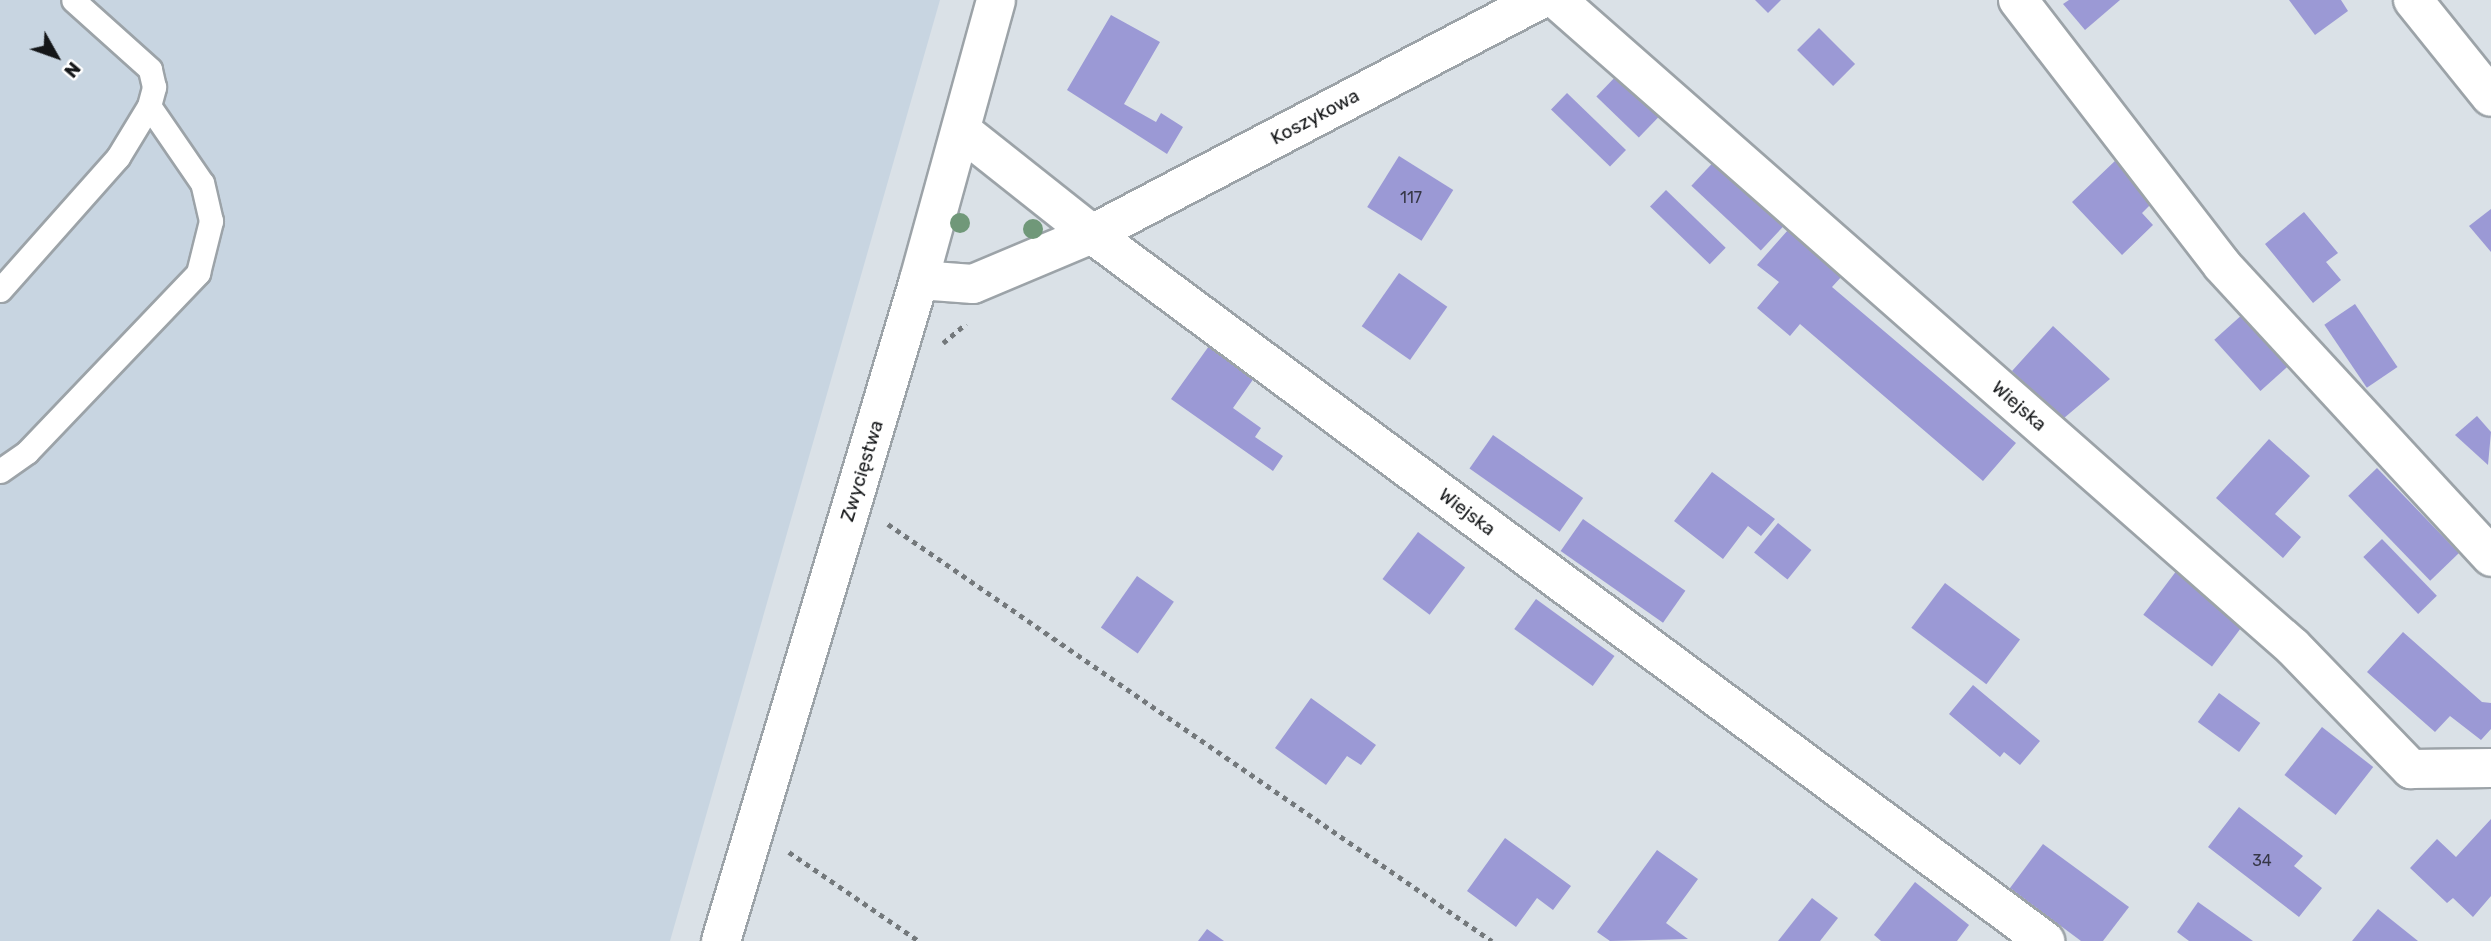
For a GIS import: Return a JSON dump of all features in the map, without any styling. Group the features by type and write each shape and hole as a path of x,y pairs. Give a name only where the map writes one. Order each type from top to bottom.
{"street":[{"name":"Zwycięstwa","path":"721,941 752,826 854,500 919,280 996,0"},
{"name":"Koszykowa","path":"919,280 973,284 1092,234 1539,0"},
{"name":"Wiejska","path":"1557,0 2293,646 2411,769 2491,768"},
{"path":"2018,0 2222,265 2491,557"},
{"path":"2413,0 2491,97"},
{"path":"962,131 1092,234"},
{"name":"Wiejska","path":"1092,234 2045,941"}],"lane":[{"path":"0,290 118,157 149,106 154,87 150,69 73,0"},
{"path":"0,471 27,452 198,273 211,221 202,183 149,106"}],"path":[{"path":"854,500 1492,941"},
{"path":"752,826 919,941"}],"shaded area":[{"path":"0,0 940,0 670,941 0,941"}],"building":[{"path":"1755,0 1781,0 1768,13"},
{"path":"2069,0 2120,0 2085,30 2063,4"},
{"path":"2289,0 2341,0 2348,11 2315,35"},
{"path":"1111,15 1160,42 1124,104 1156,122 1161,113 1183,127 1167,154 1067,90"},
{"path":"1819,28 1855,64 1833,86 1797,50"},
{"path":"1620,72 1662,113 1639,137 1596,96"},
{"path":"1567,93 1626,150 1610,167 1551,110"},
{"path":"1720,155 1789,220 1761,251 1691,186"},
{"path":"1399,156 1453,190 1421,241 1367,207"},
{"path":"2117,159 2155,200 2142,213 2153,225 2122,255 2072,202"},
{"path":"1666,190 1726,248 1710,264 1650,207"},
{"path":"2491,209 2491,252 2469,226"},
{"path":"2304,212 2338,253 2326,262 2341,280 2313,303 2265,244"},
{"path":"1788,230 1843,275 1832,287 2016,443 1983,481 1800,324 1790,336 1757,308 1779,282 1757,265"},
{"path":"1399,273 1447,307 1410,360 1362,326"},
{"path":"2355,304 2397,367 2367,388 2324,325"},
{"path":"2244,313 2290,364 2260,391 2214,340"},
{"path":"2053,326 2110,379 2057,424 2046,413 2051,408 2012,371"},
{"path":"1214,339 1259,371 1233,408 1261,428 1255,437 1283,456 1273,471 1171,399"},
{"path":"2477,416 2491,432 2488,465 2455,435"},
{"path":"1493,435 1583,498 1560,532 1469,469"},
{"path":"2269,439 2310,476 2275,514 2301,537 2283,558 2216,498"},
{"path":"2377,468 2459,553 2430,581 2348,496"},
{"path":"1712,472 1775,519 1761,536 1748,526 1723,559 1674,521"},
{"path":"1583,519 1685,591 1663,623 1561,551"},
{"path":"1778,523 1811,550 1788,580 1754,553"},
{"path":"1418,532 1465,568 1430,615 1382,579"},
{"path":"2382,539 2437,596 2418,614 2363,557"},
{"path":"2177,570 2246,622 2212,666 2143,615"},
{"path":"1137,576 1174,602 1138,653 1101,628"},
{"path":"1945,583 2020,640 1986,684 1911,628"},
{"path":"1536,599 1614,656 1593,686 1514,629"},
{"path":"2403,632 2482,702 2491,703 2491,729 2481,740 2450,716 2435,732 2367,672"},
{"path":"1973,685 2040,741 2020,765 2004,752 2000,757 1949,714"},
{"path":"2219,693 2260,723 2239,752 2198,722"},
{"path":"1311,698 1376,745 1361,765 1347,756 1326,785 1275,748"},
{"path":"2322,727 2373,767 2336,815 2284,775"},
{"path":"2239,807 2303,856 2294,866 2322,888 2299,917 2208,847"},
{"path":"2491,819 2491,896 2473,917 2453,898 2447,903 2410,868 2437,839 2456,857"},
{"path":"1505,838 1571,886 1553,910 1537,898 1516,927 1467,891"},
{"path":"2043,844 2129,907 2103,941 2081,941 2010,888"},
{"path":"1657,850 1698,879 1666,923 1688,939 1610,941 1597,932"},
{"path":"1915,882 1969,925 1957,941 1881,941 1874,935"},
{"path":"1812,898 1838,918 1820,941 1778,941"},
{"path":"2198,902 2253,941 2189,941 2177,932"},
{"path":"2378,909 2418,941 2352,941"},
{"path":"1207,929 1224,941 1198,941"}]}
